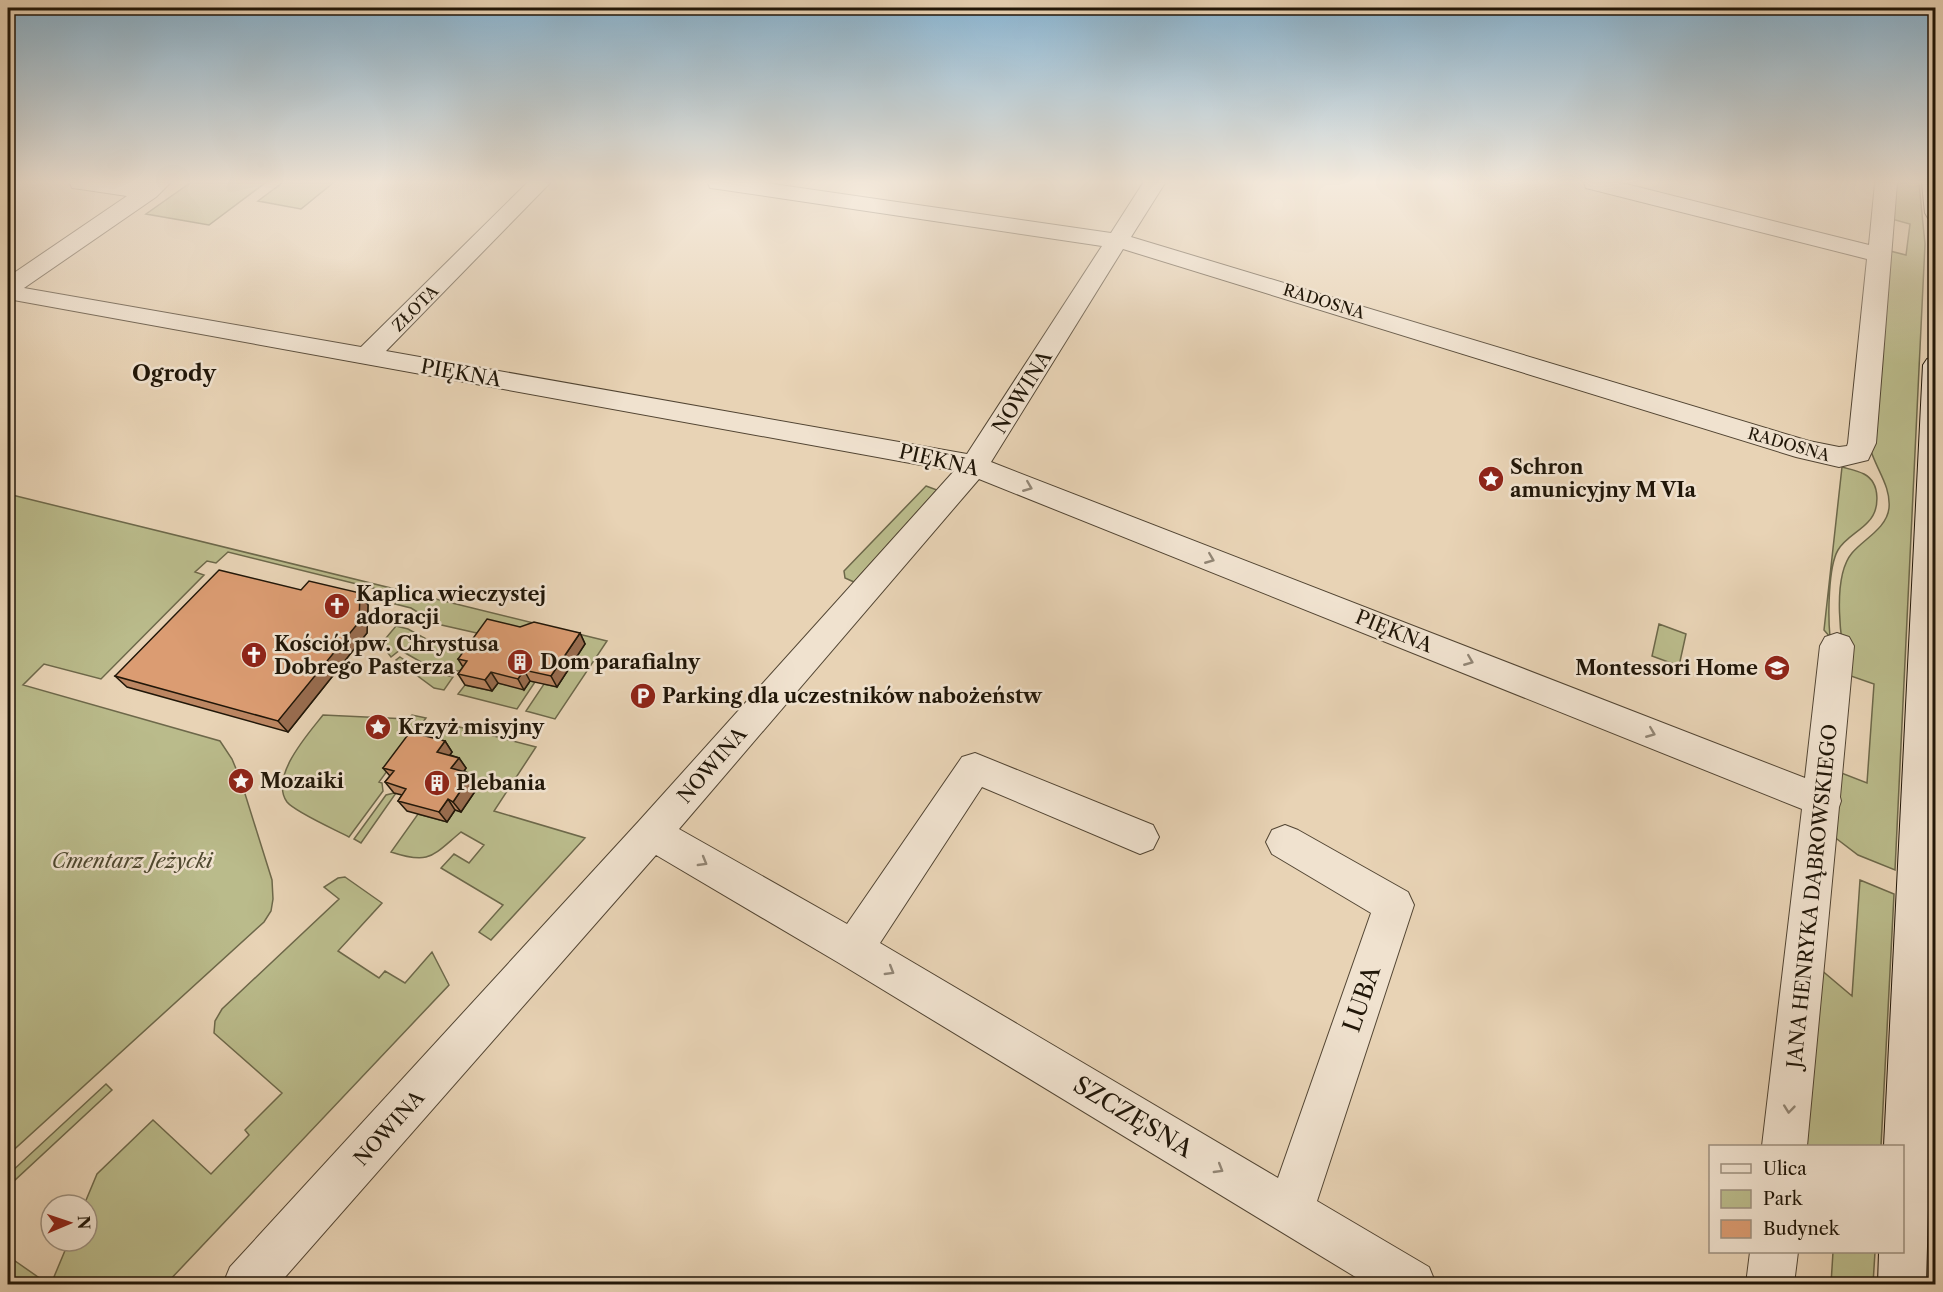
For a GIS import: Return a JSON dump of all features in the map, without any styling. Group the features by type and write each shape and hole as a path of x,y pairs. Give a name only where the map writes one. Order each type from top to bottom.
{"street":[{"path":"8,290 75,243"},
{"name":"ZŁOTA","path":"366,356 479,243"},
{"name":"NOWINA","path":"247,1284 652,833 974,466 1117,243"},
{"name":"RADOSNA","path":"1126,243 1220,269 1806,450 1848,457 1858,453 1862,443 1879,255"},
{"path":"1833,243 1879,255 1880,243"},
{"name":"PIĘKNA","path":"8,290 974,466 1822,801"},
{"path":"1904,1228 1935,366"},
{"name":"JANA HENRYKA DĄBROWSKIEGO","path":"1785,1145 1837,646"},
{"path":"853,949 975,768 1140,837"},
{"name":"SZCZĘSNA","path":"652,833 853,949 1412,1284"},
{"name":"LUBA","path":"1285,842 1394,905 1290,1211"},
{"path":"1770,1284 1774,1253"},
{"path":"1902,1284 1903,1253"}],"green space":[{"path":"1908,243 1925,243 1895,870 1858,855 1833,836 1839,772 1867,783 1874,684 1848,675 1841,630 1840,595 1846,564 1852,553 1880,527 1889,508 1886,486 1871,451 1886,250 1906,255"},
{"path":"1842,467 1870,478 1877,497 1872,517 1844,542 1835,558 1829,592 1830,637 1824,630"},
{"path":"926,486 937,490 854,582 845,578 844,571"},
{"name":"Cmentarz Jeżycki","path":"8,494 607,641 555,719 526,711 544,684 557,687 584,644 490,636 437,624 411,608 395,604 401,595 228,552 216,563 207,561 195,572 204,575 101,679 44,664 23,685 220,741 232,759 241,781 272,880 273,899 271,911 264,922 8,1155"},
{"path":"1659,624 1686,634 1679,666 1652,656"},
{"path":"396,626 408,629 426,639 478,652 462,670 457,671 421,662 400,650 391,657 381,644"},
{"path":"400,657 415,667 453,677 444,690 434,688 396,660"},
{"path":"530,681 535,682 517,709 458,694 465,685 492,691 498,683 524,689"},
{"path":"323,715 408,719 412,715 426,718 379,782 382,783 383,791 349,837 291,806 283,792 283,781 293,756"},
{"path":"444,723 536,747 494,811 585,838 491,940 479,932 503,905 441,868 454,854 469,863 484,845 461,832 436,852 423,858 391,852 418,814 447,822 455,810 461,811 479,785 445,762 433,739"},
{"path":"396,793 361,843 354,839 386,795"},
{"path":"345,877 382,903 338,951 379,978 385,971 405,983 432,952 449,985 166,1284 51,1284 64,1253 99,1253 99,1193 89,1193 97,1174 153,1120 211,1174 249,1135 245,1130 282,1093 214,1033 215,1021 222,1009 339,899 324,887 338,878"},
{"path":"1860,880 1894,894 1881,1145 1804,1145 1820,969 1852,996"},
{"path":"106,1084 112,1090 15,1180 10,1173"},
{"path":"1833,1253 1875,1253 1873,1284 1831,1284"},
{"path":"8,1256 48,1284 8,1284"}],"building":[{"name":"Kościół pw. Chrystusa Dobrego Pasterza","path":"219,570 301,590 309,581 360,593 359,622 278,721 115,676"},
{"name":"Dom parafialny","path":"487,619 520,627 534,622 580,633 551,676 524,670 518,679 491,672 485,680 458,674 467,661 458,659"},
{"name":"Plebania","path":"410,732 445,741 437,752 459,758 451,768 472,774 453,802 448,799 439,812 398,801 406,789 385,782 394,771 383,768"}],"place":[{"name":"Schron amunicyjny M VIa","path":"1491,479"},
{"name":"Kaplica wieczystej adoracji","path":"337,606"},
{"name":"Kościół pw. Chrystusa Dobrego Pasterza","path":"254,655"},
{"name":"Dom parafialny","path":"520,662"},
{"name":"Montessori Home","path":"1777,668"},
{"name":"Parking dla uczestników nabożeństw","path":"643,696"},
{"name":"Krzyż misyjny","path":"378,727"},
{"name":"Mozaiki","path":"241,781"},
{"name":"Plebania","path":"437,783"}],"district":[{"name":"Ogrody","path":"174,373"}]}
